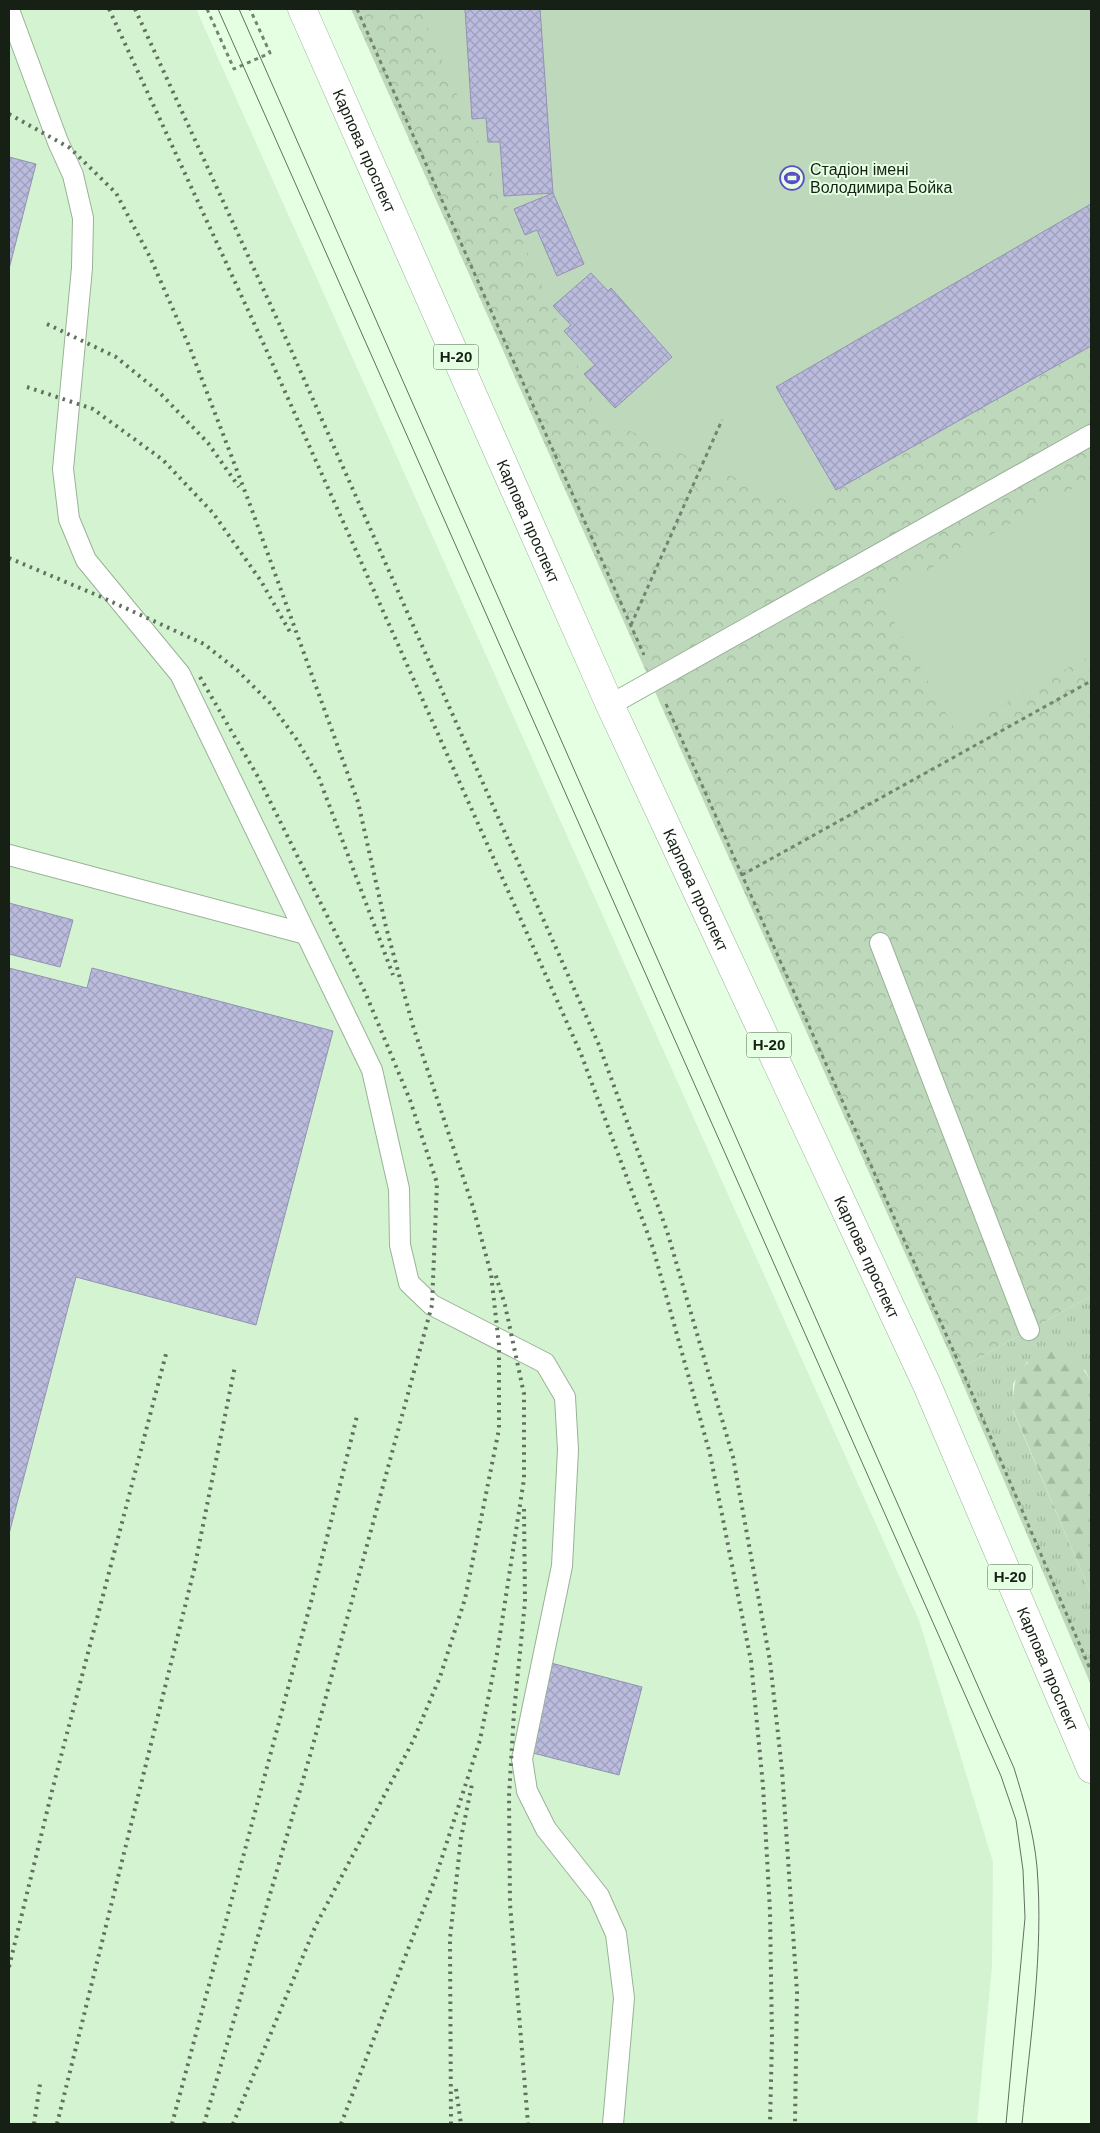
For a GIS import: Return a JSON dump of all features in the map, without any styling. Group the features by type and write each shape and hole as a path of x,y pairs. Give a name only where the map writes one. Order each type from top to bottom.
{"main road":[{"name":"Карпова проспект","path":"302,9 610,705 927,1385 1091,1769"}],"lane":[{"path":"9,10 58,142 73,175 83,218 82,268 63,470 69,519 86,560 180,674 372,1070 399,1189 400,1245 410,1283 432,1305 544,1363 565,1397 568,1450 562,1566 522,1759 527,1791 546,1829 599,1896 616,1934 624,1998 612,2124"},
{"path":"610,705 1091,435"},
{"path":"9,855 306,934"},
{"path":"880,942 1029,1330"}],"path":[{"path":"207,9 234,70 270,53 250,9"},
{"path":"357,9 961,1368 1091,1671"},
{"path":"631,625 722,420"},
{"path":"742,875 1091,681"}],"shaded area":[{"path":"9,9 196,9 919,1620 993,1862 992,1966 977,2124 9,2124"}],"green space":[{"path":"351,9 1091,9 1091,1296 957,1370"},
{"name":"Стадіон імені Володимира Бойка","path":"419,9 1091,9 1091,346 803,508 601,418"},
{"path":"1091,478 1091,655 956,731 880,597"},
{"path":"1091,1296 1091,1382 1085,1370 1027,1362 1013,1384 1013,1411 1091,1594 1091,1685 957,1370"},
{"path":"1045,1350 1073,1359 1087,1374 1091,1382 1091,1594 1013,1410 1015,1381 1018,1374 1022,1368"}],"building":[{"path":"465,9 540,9 553,193 504,196 500,142 488,142 486,118 472,119"},
{"path":"9,157 36,164 9,269"},
{"path":"553,193 584,264 557,276 537,230 525,235 514,209"},
{"path":"1091,204 1091,346 836,490 776,387"},
{"path":"591,273 608,291 611,288 672,357 615,408 584,374 595,365 564,331 571,325 553,306"},
{"path":"9,903 73,920 60,967 9,954"},
{"path":"9,968 87,988 92,968 333,1031 256,1325 76,1277 9,1534"},
{"path":"551,1663 642,1687 619,1775 529,1752"}],"tram line":[{"path":"218,9 1001,1776 1016,1820 1023,1870 1025,1918 1006,2124"},
{"path":"239,9 1014,1768 1034,1842 1039,1899 1035,1996 1022,2124"}],"railway":[{"path":"109,9 265,347 581,1054 653,1248 710,1454 751,1661 763,1786 770,1911 772,2038 770,2124"},
{"path":"135,9 288,343 599,1045 667,1231 733,1457 770,1661 782,1770 797,1992 795,2124"},
{"path":"9,114 70,148 116,193 150,257 190,348 249,502 358,802 386,927 413,1026 473,1207 491,1274 499,1345 499,1429 465,1599 440,1677 413,1741 316,1925 233,2124"},
{"path":"47,324 116,357 159,392 208,443 239,487"},
{"path":"27,387 93,409 163,460 213,513 261,581 290,632"},
{"path":"9,558 99,596 204,644 237,670 270,703 297,740 319,778 393,975"},
{"path":"200,677 258,777 365,992 410,1100 437,1183 432,1305 311,1752 204,2124"},
{"path":"341,2124 435,1879 480,1740 497,1654 524,1479 524,1394 505,1305 495,1273"},
{"path":"9,1967 53,1787 166,1354"},
{"path":"57,2124 194,1570 235,1366"},
{"path":"172,2124 312,1598 357,1416"},
{"path":"524,1509 525,1602 514,1712 509,1796 510,1904 528,2124"},
{"path":"451,2124 450,1938 461,1838 472,1784"},
{"path":"34,2124 40,2084"},
{"path":"456,2089 461,2124"}],"place":[{"name":"Стадіон імені Володимира Бойка","path":"792,178"}]}
